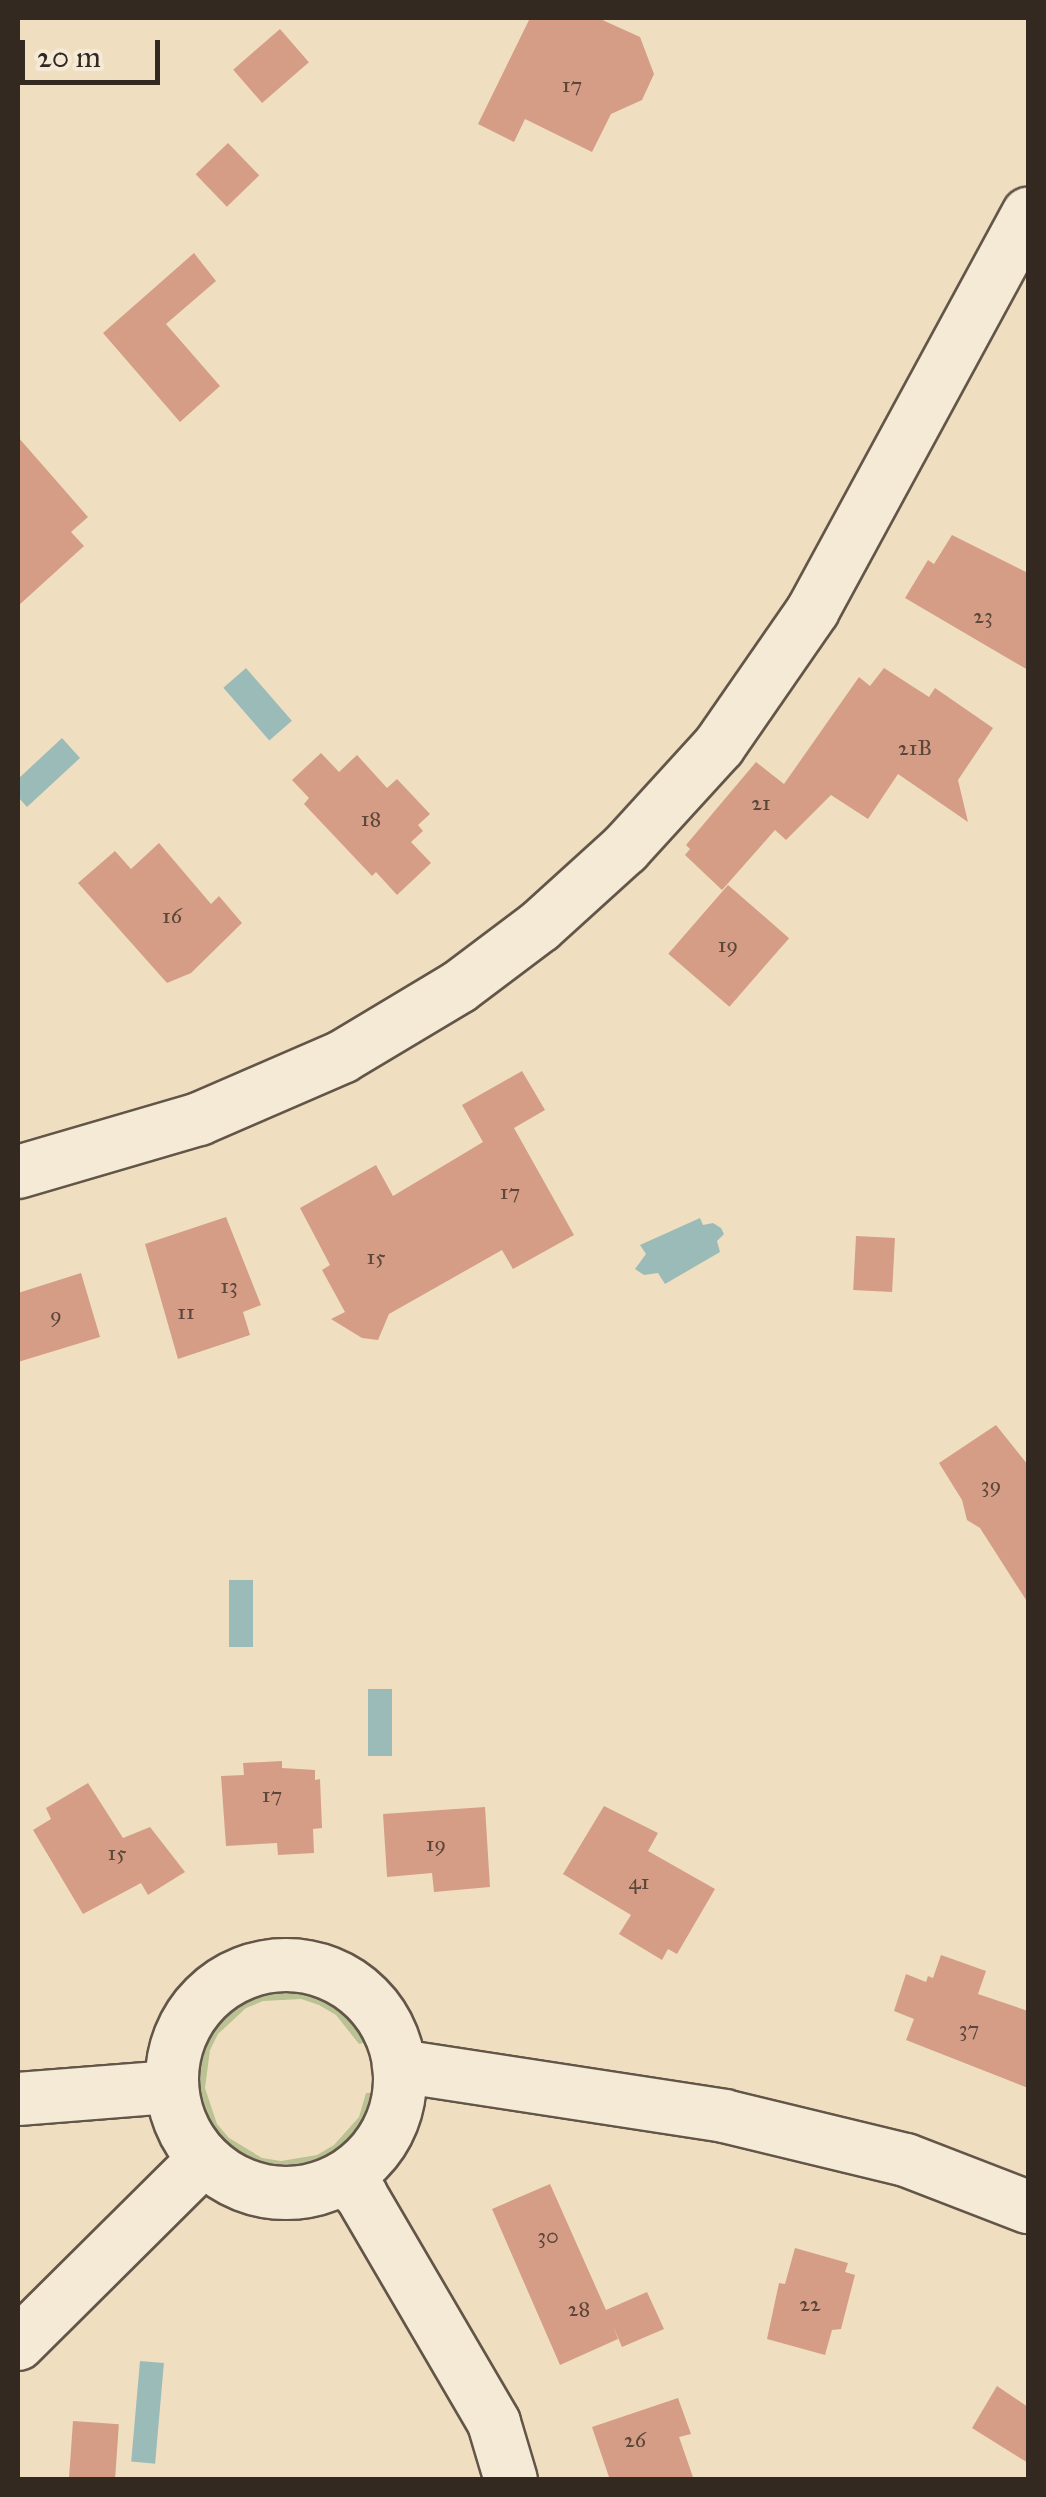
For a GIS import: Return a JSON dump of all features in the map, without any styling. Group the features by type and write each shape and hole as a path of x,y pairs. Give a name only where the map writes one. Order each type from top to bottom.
{"street":[{"path":"18,1172 199,1120 342,1057 458,987 540,926 625,849 719,746 813,610 1028,214"},
{"path":"275,1966 300,1966 348,1983 383,2018 399,2066 400,2092 381,2142 343,2178 295,2193 246,2186 204,2159 182,2126 172,2088 172,2062 179,2038 207,1996 238,1976 275,1966"},
{"path":"399,2066 724,2116 906,2160 1028,2208"},
{"path":"18,2099 172,2088"},
{"path":"18,2344 204,2159"},
{"path":"343,2178 361,2195 494,2422 512,2480"}],"green space":[{"path":"282,1986 303,1987 343,2004 371,2041 359,2044 336,2015 319,2005 301,1999 263,2001 246,2008 218,2034 210,2050 205,2088 217,2124 229,2138 262,2158 281,2161 317,2155 334,2145 359,2117 366,2093 378,2093 370,2122 358,2140 323,2166 301,2172 258,2169 221,2147 197,2111 193,2089 198,2046 222,2010 240,1997"}],"water":[{"path":"246,668 292,721 269,741 223,688"},
{"path":"62,738 80,758 27,807 18,797 18,779"},
{"path":"700,1218 703,1225 713,1223 721,1228 724,1234 717,1241 720,1252 665,1284 658,1273 644,1275 635,1269 646,1254 640,1245"},
{"path":"229,1580 253,1580 253,1647 229,1647"},
{"path":"368,1689 392,1689 392,1756 368,1756"},
{"path":"140,2361 164,2363 155,2464 131,2462"}],"building":[{"path":"530,18 598,18 640,37 654,74 642,100 611,114 592,152 525,119 514,142 478,124"},
{"path":"280,29 309,62 262,103 233,70"},
{"path":"228,143 259,175 227,207 196,174"},
{"path":"194,253 216,281 166,324 220,386 180,422 103,333"},
{"path":"18,437 88,517 71,532 84,546 18,606"},
{"path":"952,535 1028,573 1028,670 905,598 928,560 934,564"},
{"path":"884,668 929,697 935,688 993,728 958,780 968,822 898,774 868,819 831,795 786,840 775,830 722,890 685,855 690,849 686,845 756,762 784,784 859,677 870,686"},
{"path":"321,753 339,772 357,755 387,788 397,779 430,814 418,825 423,831 411,842 431,863 397,895 376,872 372,876 304,804 309,798 292,780"},
{"path":"159,843 211,904 219,896 242,923 191,973 167,983 78,883 115,851 131,869"},
{"path":"728,885 789,938 729,1007 668,954"},
{"path":"522,1071 545,1110 514,1128 574,1235 513,1269 502,1250 389,1314 378,1340 362,1338 331,1319 345,1312 322,1270 330,1265 300,1208 376,1165 393,1196 483,1142 462,1105"},
{"path":"226,1217 261,1305 243,1312 250,1335 178,1359 145,1244"},
{"path":"856,1236 895,1238 892,1292 853,1290"},
{"path":"81,1273 100,1337 18,1362 18,1293"},
{"path":"996,1425 1028,1465 1028,1603 980,1528 967,1520 962,1500 939,1463"},
{"path":"282,1761 282,1768 315,1770 315,1780 320,1779 322,1828 313,1829 314,1853 278,1855 277,1843 226,1846 221,1776 244,1775 243,1763"},
{"path":"88,1783 123,1838 150,1827 185,1872 148,1895 141,1883 83,1914 33,1830 51,1819 46,1808"},
{"path":"604,1806 658,1833 648,1851 715,1889 677,1954 668,1949 662,1960 619,1934 631,1915 563,1874"},
{"path":"485,1807 490,1887 434,1892 432,1873 387,1877 383,1814"},
{"path":"941,1955 986,1971 978,1994 1028,2011 1028,2088 906,2040 914,2019 894,2011 906,1974 926,1982 928,1976 933,1978"},
{"path":"550,2184 606,2310 647,2292 664,2329 622,2347 613,2326 618,2339 560,2365 492,2209"},
{"path":"795,2248 848,2263 845,2272 855,2275 841,2329 832,2330 825,2355 767,2339 779,2283 785,2284"},
{"path":"997,2386 1028,2407 1028,2463 972,2428"},
{"path":"678,2398 691,2434 679,2437 694,2480 610,2480 592,2427"},
{"path":"73,2421 119,2424 115,2480 69,2480"}]}
